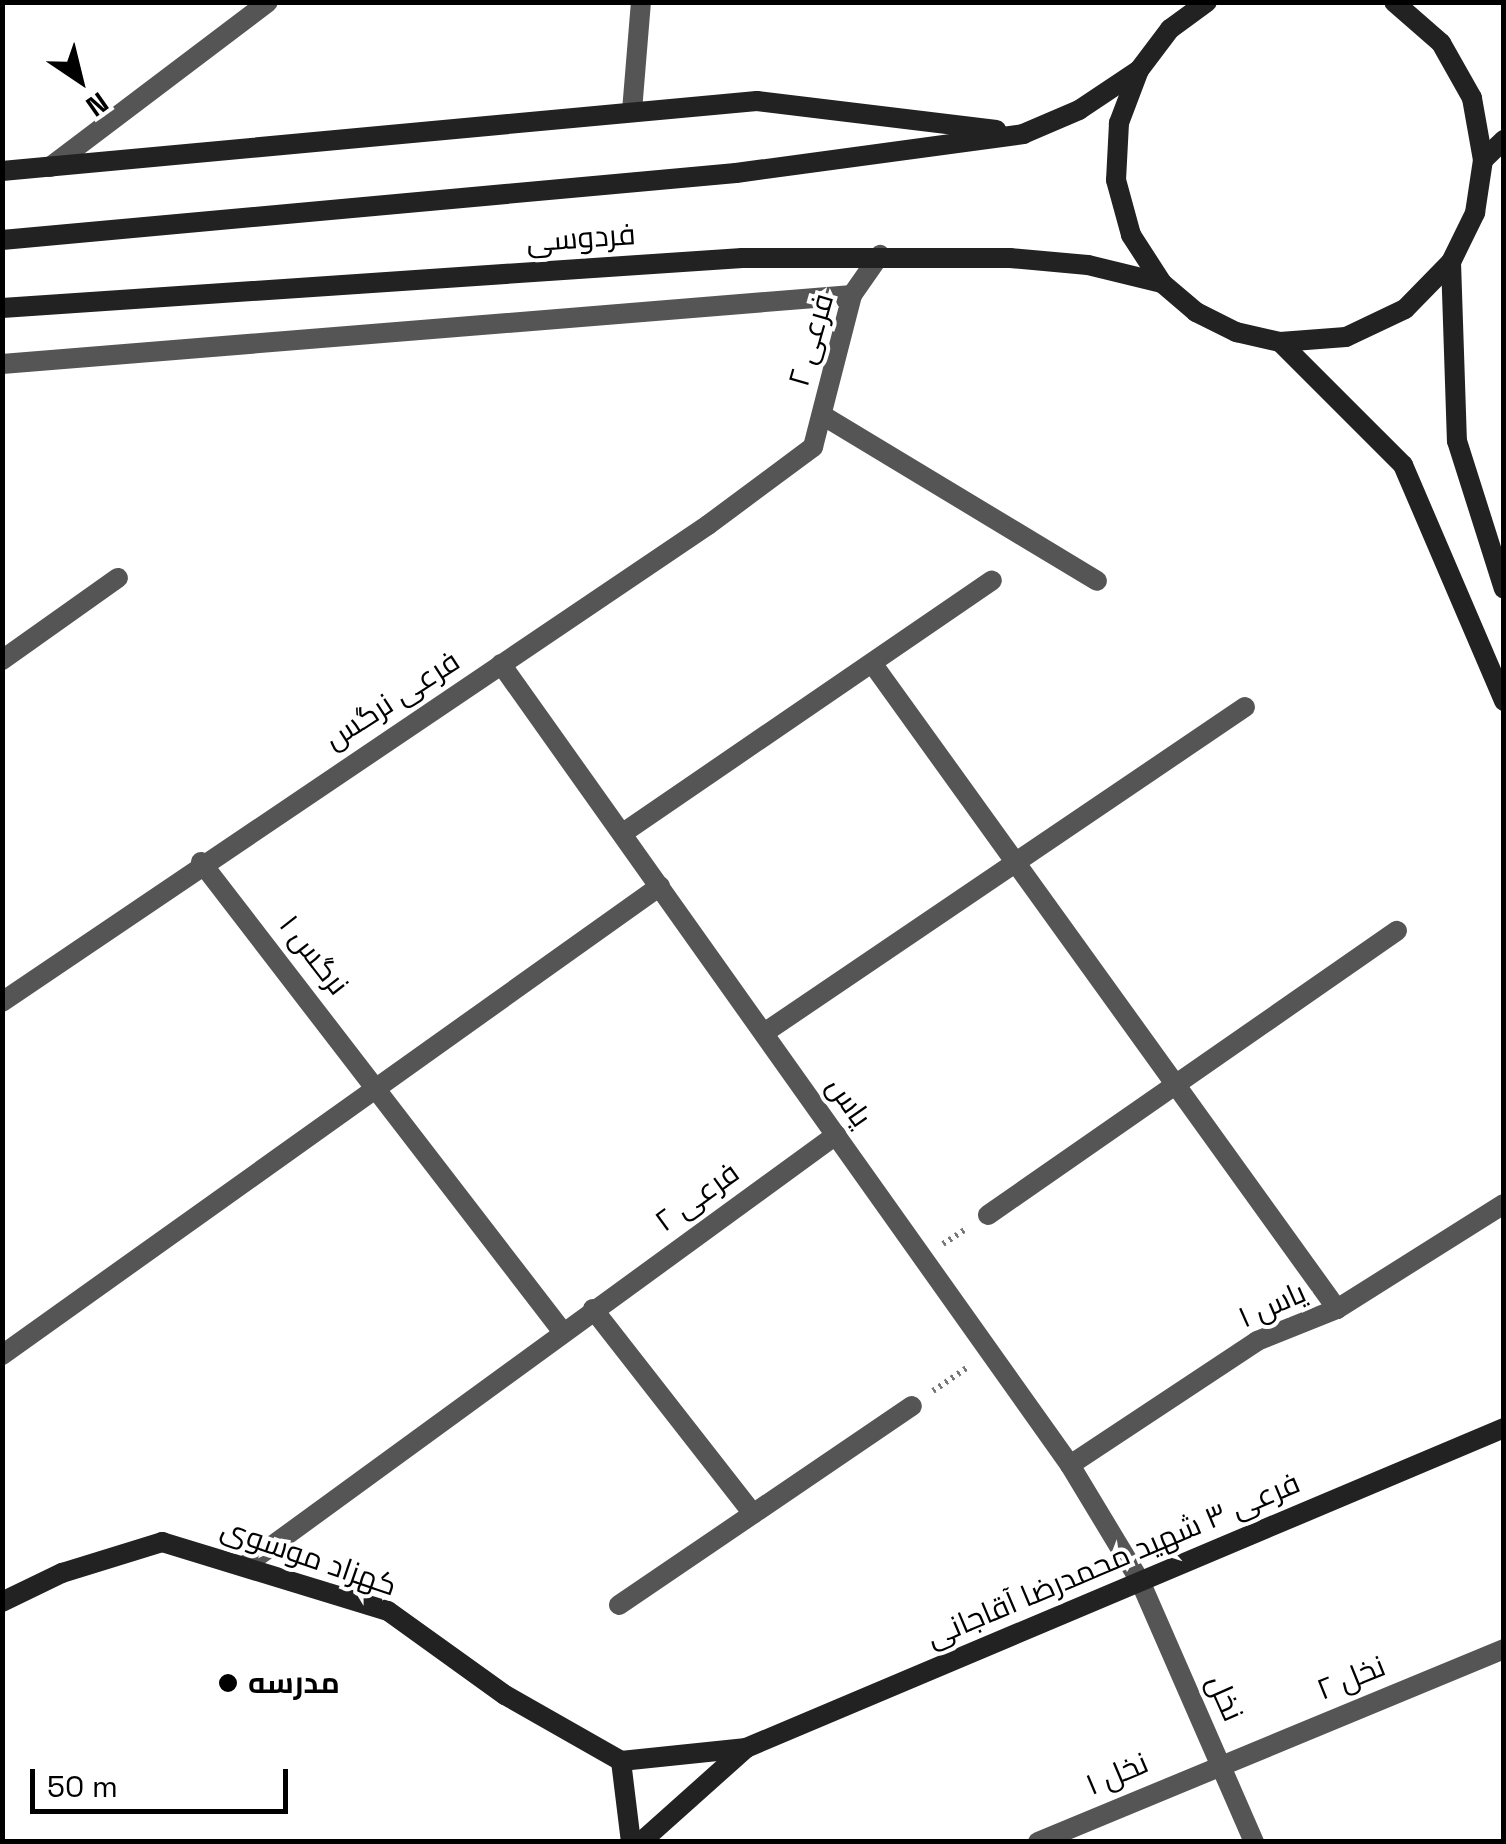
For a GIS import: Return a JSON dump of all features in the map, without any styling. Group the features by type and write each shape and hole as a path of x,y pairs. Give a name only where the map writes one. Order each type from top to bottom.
{"street":[{"path":"50,166 268,2"},
{"path":"632,111 640,2"},
{"path":"1207,2 1170,30 1140,70 1119,123 1116,180 1131,235 1162,283 1196,312 1236,332 1280,342 1346,337 1405,309 1451,262 1474,214 1483,160 1472,98 1441,43 1394,2"},
{"name":"فردوسی","path":"2,240 736,173 1023,134 1079,110 1140,70"},
{"path":"2,171 756,102 1023,134"},
{"path":"1483,160 1504,140"},
{"name":"فردوسی","path":"2,308 724,259 880,255 1068,263 1162,283"},
{"name":"فرعی ۲","path":"813,447 852,295 880,255"},
{"path":"1451,262 1457,440 1504,589"},
{"path":"2,364 852,295"},
{"path":"1280,342 1404,465 1504,700"},
{"path":"822,415 1097,581"},
{"name":"فرعی نرگس","path":"2,1002 813,447"},
{"path":"2,660 118,578"},
{"path":"623,834 992,580"},
{"path":"872,663 1017,862 1172,1086 1336,1309"},
{"name":"یاس","path":"501,664 1070,1465 1140,1580"},
{"path":"764,1033 1245,706"},
{"name":"نرگس ۱","path":"202,862 562,1331"},
{"path":"2,1355 660,886"},
{"path":"988,1215 1398,931"},
{"name":"فرعی ۲","path":"248,1564 562,1331 836,1135"},
{"name":"یاس ۱","path":"1070,1465 1257,1341 1336,1309 1504,1204"},
{"path":"594,1308 753,1514"},
{"path":"619,1605 912,1406"},
{"name":"فرعی ۳ شهید محمدرضا آقاجانی","path":"746,1748 1504,1428"},
{"name":"کهزاد موسوی","path":"2,1602 62,1573 162,1542 248,1564 388,1611 505,1695 621,1760"},
{"name":"نخل","path":"1140,1580 1254,1842"},
{"name":"نخل ۲","path":"1221,1763 1504,1649"},
{"path":"631,1842 621,1760 746,1748"},
{"path":"640,1842 746,1748"},
{"name":"نخل ۱","path":"1038,1842 1221,1763"}],"path":[{"path":"923,1258 988,1215"},
{"path":"912,1406 989,1352"}],"place":[{"name":"مدرسه","path":"228,1683"}]}
